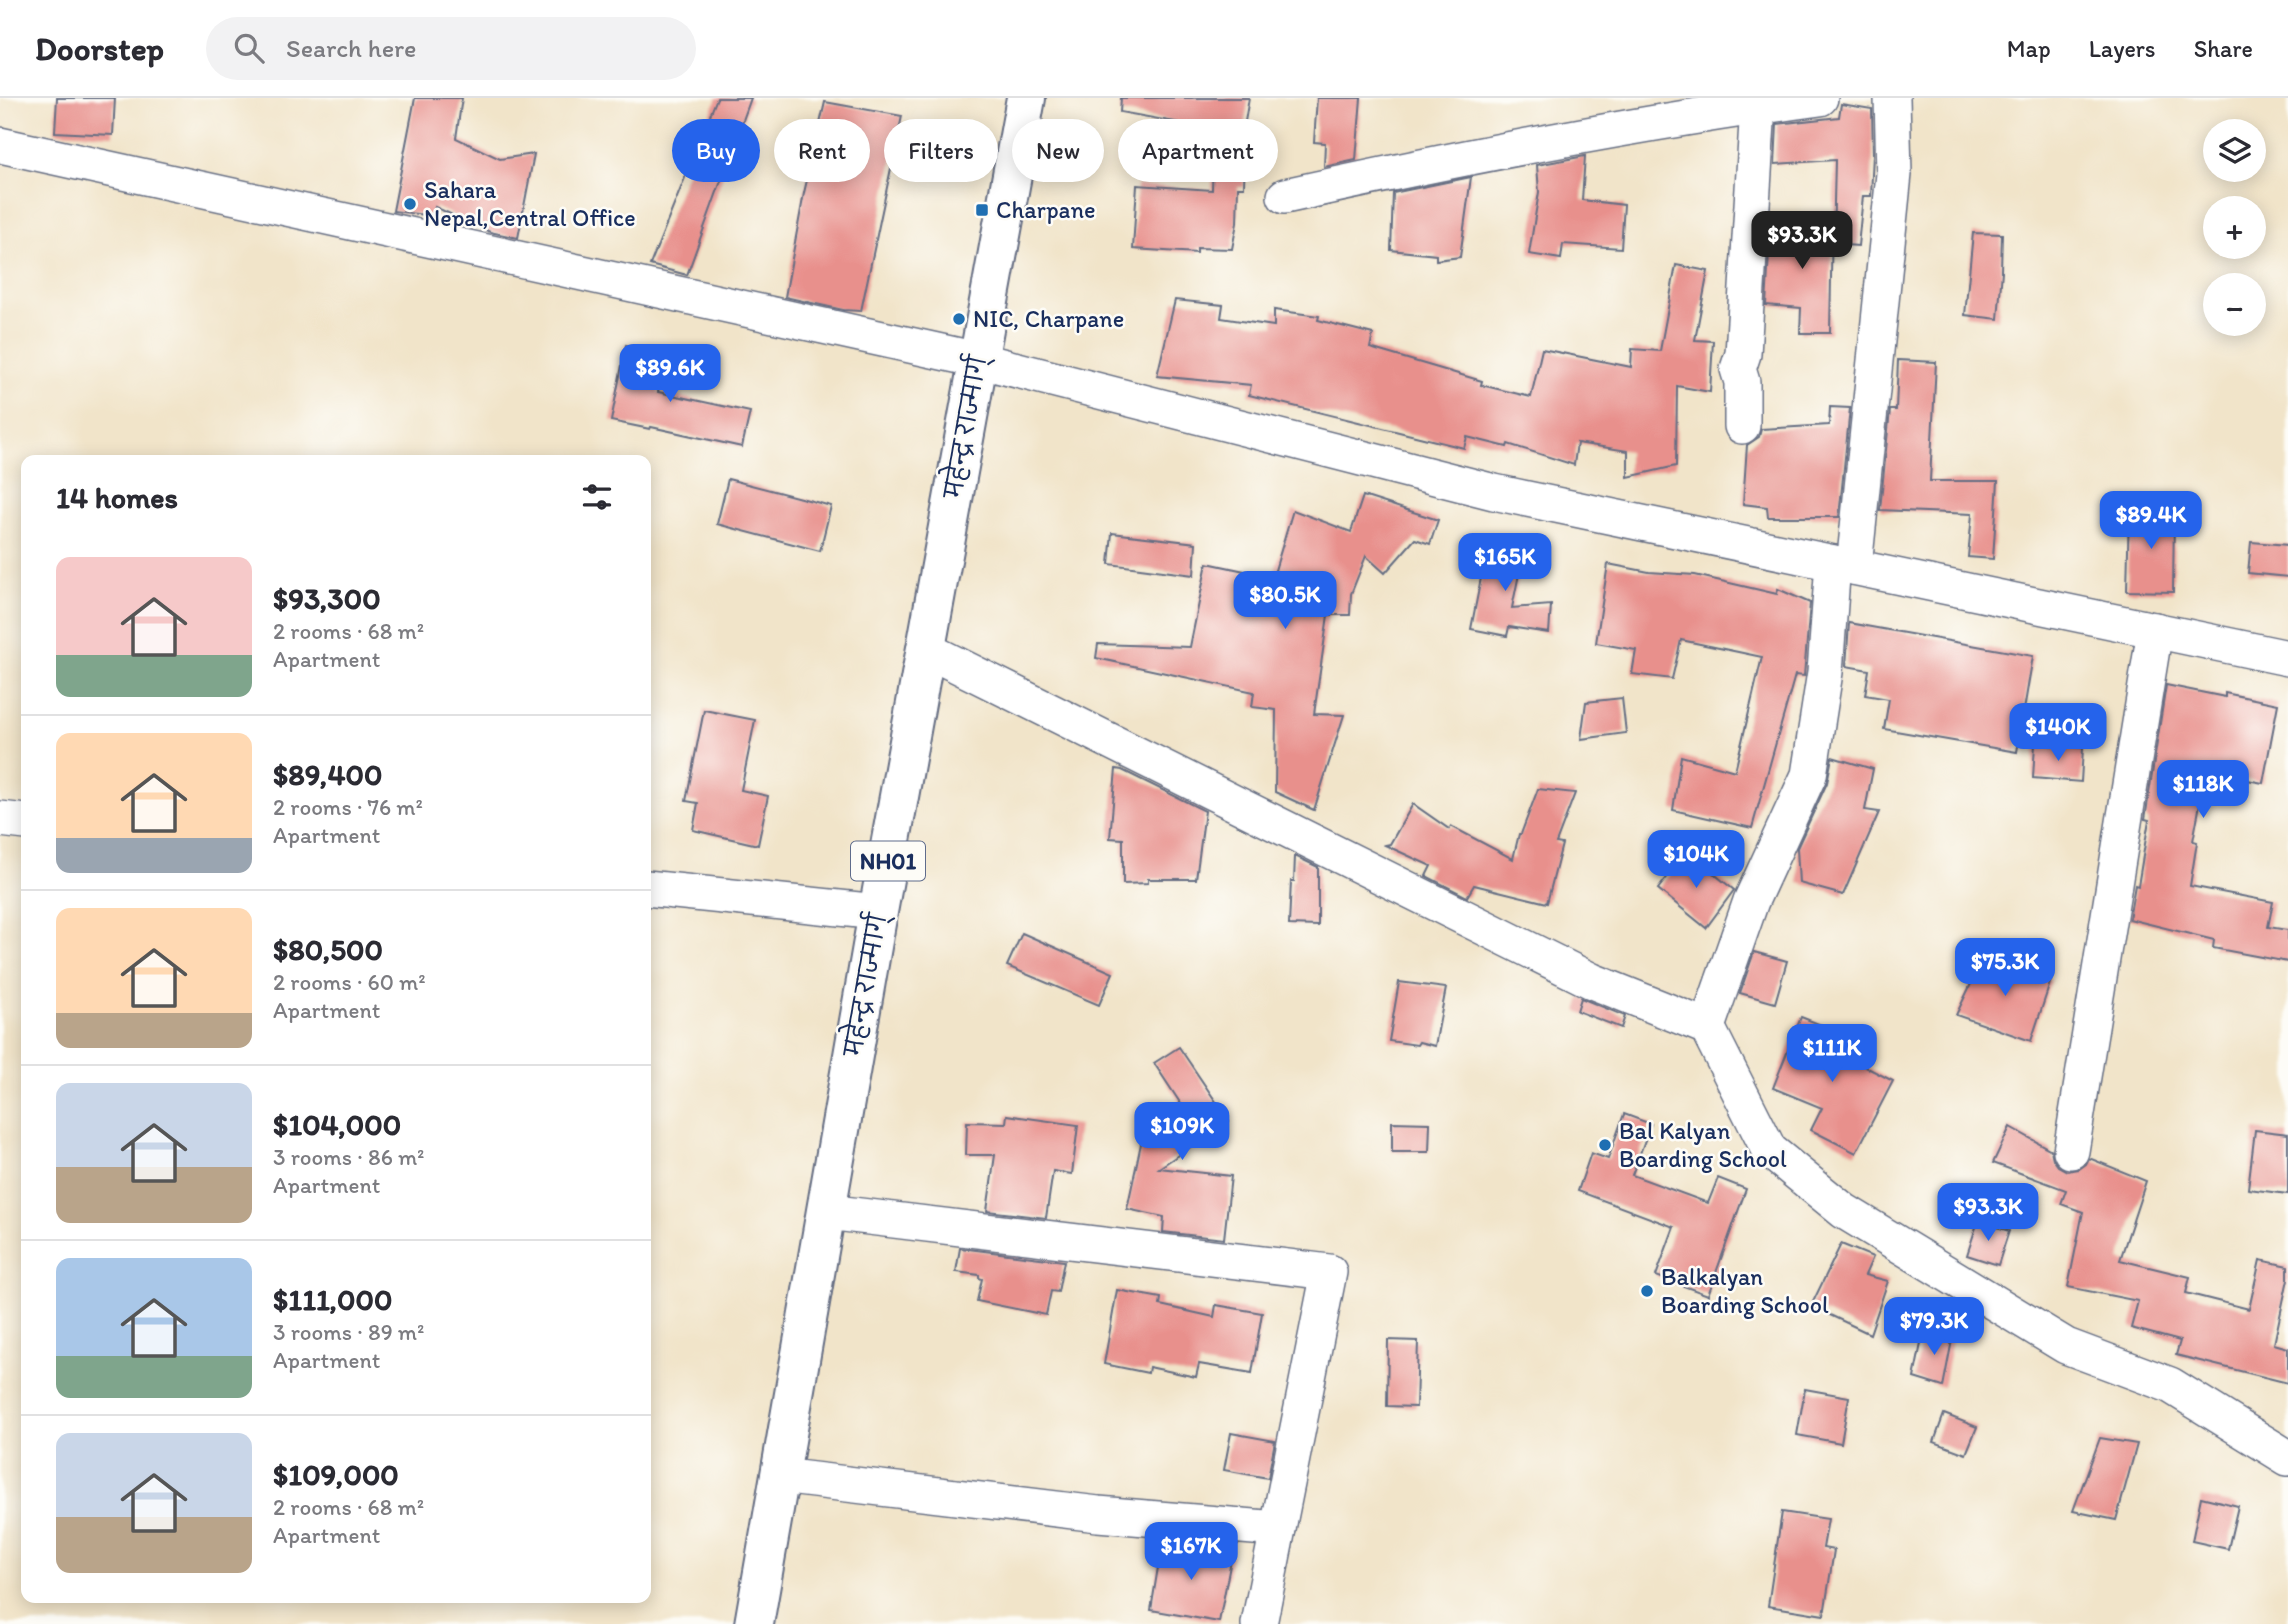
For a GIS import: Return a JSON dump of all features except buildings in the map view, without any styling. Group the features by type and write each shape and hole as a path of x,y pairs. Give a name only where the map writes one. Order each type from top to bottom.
{"highway":[{"name":"महेन्द्र राज्मार्ग्","path":"754,1624 878,912 1026,98"}],"street":[{"path":"1285,196 1487,152 1820,98"},
{"path":"1707,1027 1751,901 1809,775 1843,565 1894,174 1892,98"},
{"path":"1742,426 1742,383 1738,369 1743,354 1758,106"},
{"path":"0,145 978,360 1494,492 2288,658"},
{"path":"2071,1151 2155,630"},
{"path":"927,650 1592,981 1707,1027 1769,1150 1844,1211 2066,1346 2170,1385 2288,1458"},
{"path":"0,819 21,821"},
{"path":"651,889 878,912"},
{"path":"827,1212 1329,1272 1259,1624"},
{"path":"780,1476 1098,1514 1278,1529"}],"place":[{"name":"Sahara Nepal,Central Office","path":"410,204"},
{"name":"Charpane","path":"982,210"},
{"name":"NIC, Charpane","path":"959,319"},
{"name":"Bal Kalyan Boarding School","path":"1605,1145"},
{"name":"Balkalyan Boarding School","path":"1647,1291"}]}
